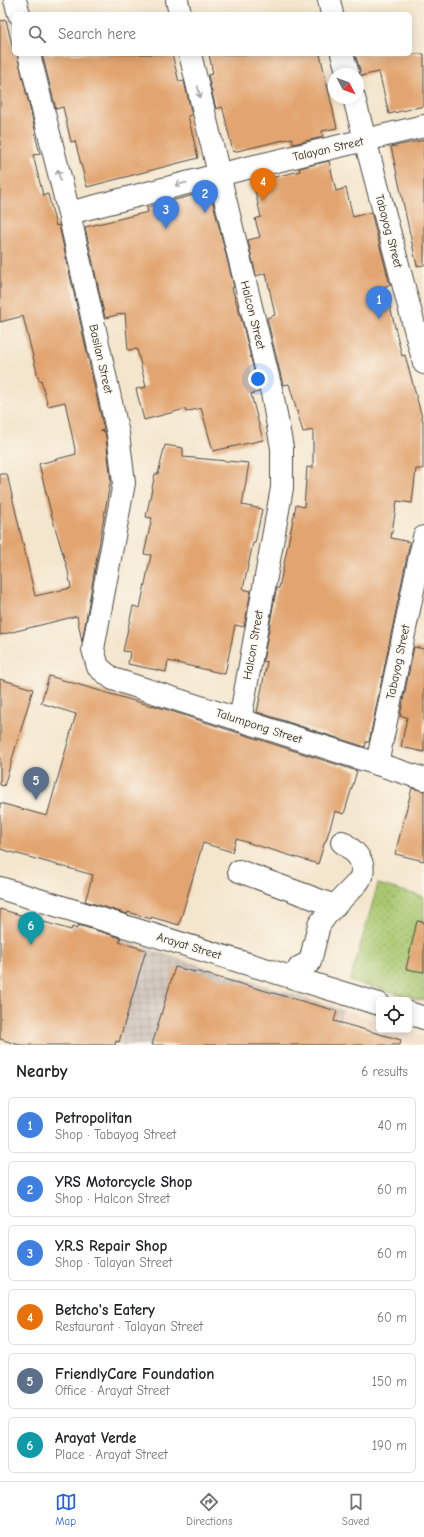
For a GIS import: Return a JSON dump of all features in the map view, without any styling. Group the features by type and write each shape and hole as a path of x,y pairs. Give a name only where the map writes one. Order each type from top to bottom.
{"street":[{"path":"15,0 18,12"},
{"path":"177,0 180,12"},
{"path":"329,0 332,12"},
{"name":"Basilan Street","path":"30,56 69,213 118,434 124,483 93,649 98,667"},
{"name":"Halcon Street","path":"190,56 272,393 282,448 282,488 240,720"},
{"path":"343,56 346,68"},
{"name":"Tabayog Street","path":"355,104 424,363"},
{"name":"Talayan Street","path":"69,213 219,174 424,126"},
{"name":"Tabayog Street","path":"377,764 424,537"},
{"name":"Talumpong Street","path":"98,667 113,679 424,779"},
{"path":"292,977 300,967 310,962 319,925 326,914 362,877 363,870 360,859 355,851 342,842"},
{"path":"240,870 335,906"},
{"name":"Arayat Street","path":"0,888 376,1003"},
{"path":"412,1014 424,1018"}],"shaded area":[{"path":"72,925 343,1010 333,1045 36,1045"},
{"path":"343,1010 376,1020 376,1033 412,1032 424,1036 424,1045 333,1045"}],"green space":[{"path":"378,884 424,897 424,1001 350,981"}],"building":[{"path":"6,20 12,46 12,56 17,56 40,154 33,155 43,195 48,194 56,226 59,225 104,430 100,431 105,432 106,437 111,482 82,642 77,616 0,635 0,474 7,474 35,596 71,588 68,571 52,517 39,464 76,454 65,402 48,406 41,380 39,381 23,316 0,322 0,21"},
{"path":"412,54 424,54 424,106 389,114 379,72 364,75 364,68 359,68 356,56 412,56"},
{"path":"43,56 172,56 179,82 184,81 192,115 188,116 198,158 87,187 75,141 71,142 63,107 56,109"},
{"path":"209,56 320,56 328,89 328,104 331,104 337,128 322,131 323,137 293,144 292,138 233,152 223,109 222,107 216,109 208,75 213,74"},
{"path":"424,140 424,265 417,266 391,147"},
{"path":"329,161 336,191 346,188 353,217 371,212 390,285 385,286 402,356 405,355 423,421 423,469 416,469 412,503 397,501 391,538 410,542 369,742 366,742 365,747 257,712 267,662 263,661 275,596 277,588 279,588 296,505 304,507 307,467 313,468 313,430 303,432 289,384 283,385 267,318 275,315 266,273 256,276 248,240 260,237 255,219 261,217 253,182 300,171 299,168"},
{"path":"210,191 234,287 232,288 243,325 259,392 251,394 263,440 213,451 201,408 186,412 185,409 144,420 136,389 146,387 137,349 128,350 125,313 105,318 85,227 148,212 147,207"},
{"path":"165,445 183,448 183,457 249,463 242,505 262,509 243,589 251,591 244,627 235,625 225,674 168,661 166,672 128,664 130,652 123,651 133,606 140,608 151,555 144,554 152,518 146,517 155,474 158,474"},
{"path":"414,647 424,649 424,752 401,747 407,717 400,716"},
{"path":"49,676 152,705 357,771 344,814 335,811 318,864 236,839 232,852 203,843 179,925 128,912 127,914 85,901 93,875 0,849 0,803 47,816 76,714 41,703"},
{"path":"0,679 33,689 4,786 0,785"},
{"path":"412,788 424,791 424,861 395,854"},
{"path":"0,909 71,930 72,927 77,929 78,925 121,938 119,942 146,950 119,1042 116,1041 115,1045 19,1045 0,1039"},
{"path":"417,921 424,922 424,972 406,969"},
{"path":"175,967 195,971 337,1011 334,1021 401,1040 400,1045 152,1045"}],"place":[{"name":"Betcho's Eatery","path":"263,201"},
{"name":"YRS Motorcycle Shop","path":"205,213"},
{"name":"Y.R.S Repair Shop","path":"166,229"},
{"name":"Petropolitan","path":"379,319"},
{"name":"FriendlyCare Foundation","path":"36,800"},
{"name":"Arayat Verde","path":"31,945"}]}
